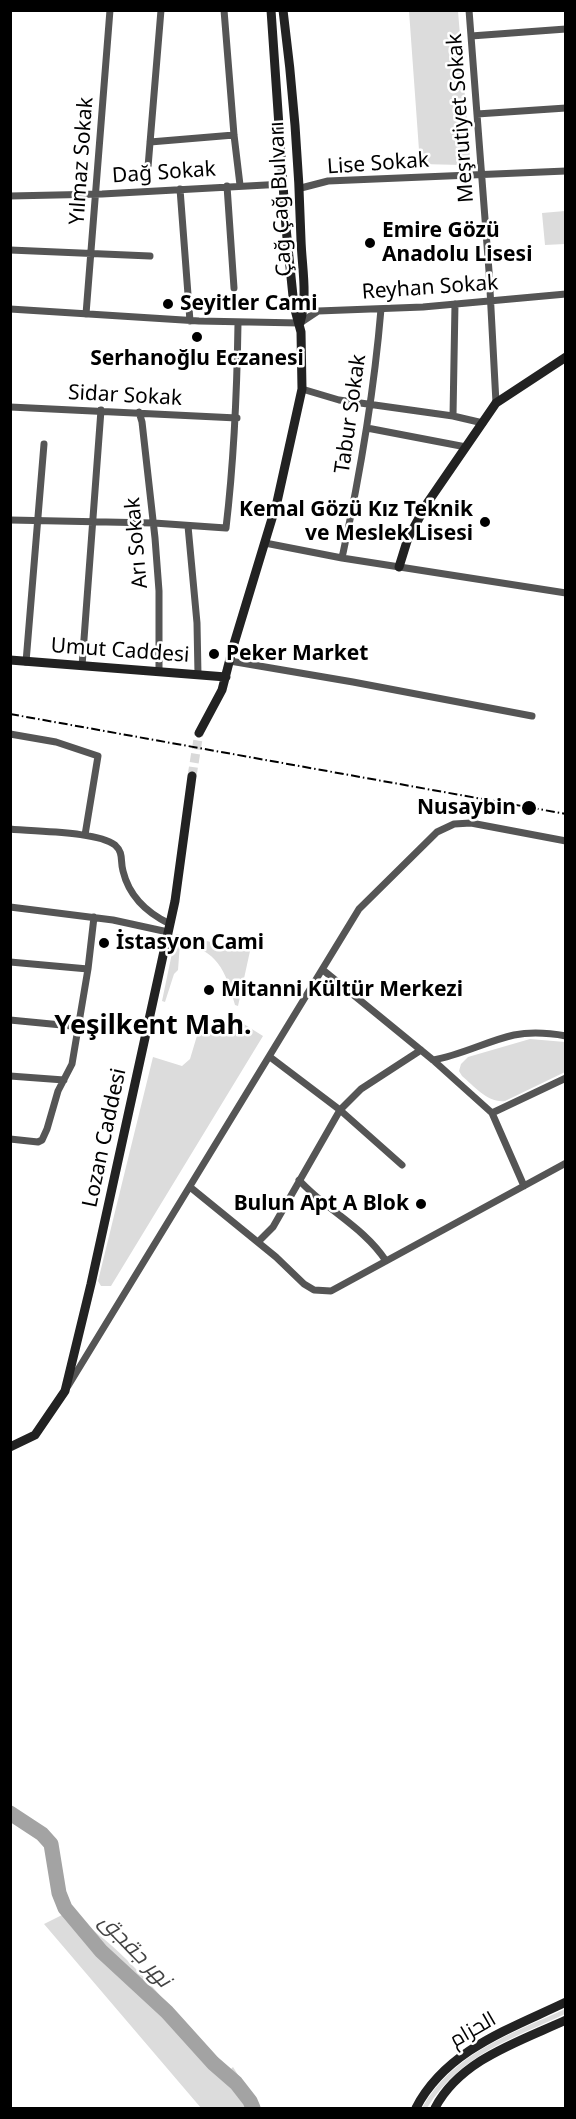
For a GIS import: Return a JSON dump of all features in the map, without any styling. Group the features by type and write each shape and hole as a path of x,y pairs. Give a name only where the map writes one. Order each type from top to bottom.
{"main road":[{"name":"Çağ Çağ Bulvarı","path":"271,10 294,306 300,322"},
{"name":"Çağ Çağ Bulvarı","path":"283,10 301,188 301,242 305,306 300,322"},
{"path":"200,733 222,690 277,502 302,389 300,322"},
{"path":"399,567 408,538 428,502 496,403 566,357"},
{"name":"Umut Caddesi","path":"10,660 226,677"},
{"name":"Lozan Caddesi","path":"10,1448 35,1435 65,1391 91,1284 175,901 192,776"},
{"name":"الحزام","path":"416,2109 435,2080 457,2059 491,2038 566,2002"},
{"name":"الحزام","path":"435,2109 454,2081 477,2063 566,2020"}],"street":[{"name":"Yılmaz Sokak","path":"86,314 110,10"},
{"path":"148,167 161,10"},
{"path":"224,10 240,185"},
{"name":"Meşrutiyet Sokak","path":"469,10 496,403"},
{"path":"471,36 566,29"},
{"path":"477,114 566,108"},
{"path":"150,142 234,135"},
{"name":"Lise Sokak","path":"301,188 328,181 566,171"},
{"name":"Dağ Sokak","path":"10,196 97,194 284,184"},
{"path":"227,186 234,288"},
{"path":"180,189 190,321"},
{"path":"10,250 150,256"},
{"name":"Reyhan Sokak","path":"300,322 318,311 455,304 566,294"},
{"path":"453,416 455,304"},
{"path":"10,309 190,321 300,322"},
{"name":"Tabur Sokak","path":"342,558 362,465 381,309"},
{"path":"10,520 154,523 226,528 237,418 238,323"},
{"path":"302,389 339,400 453,416 483,423"},
{"name":"Sidar Sokak","path":"10,407 237,418"},
{"path":"82,666 101,411"},
{"name":"Arı Sokak","path":"139,412 154,523 159,591 159,671"},
{"path":"367,428 466,447"},
{"path":"26,662 44,444"},
{"path":"188,526 197,623 198,675"},
{"path":"265,543 342,558 566,593"},
{"path":"230,662 353,681 532,716"},
{"path":"10,734 56,742 98,756 85,835"},
{"path":"65,1391 359,909 437,832 454,824 463,822 566,841"},
{"path":"10,829 85,835 101,838 115,845 122,854 122,870 138,902 169,928"},
{"path":"10,907 169,928"},
{"path":"10,1139 38,1142 42,1140 48,1129 58,1091 72,1064 94,917"},
{"path":"10,962 88,969"},
{"path":"323,970 433,1060 492,1113 524,1186"},
{"path":"10,1020 79,1028"},
{"path":"433,1060 454,1057 513,1035 531,1033 566,1036"},
{"path":"258,1242 273,1227 340,1110 361,1089 421,1050"},
{"path":"270,1057 340,1110 402,1165"},
{"path":"10,1076 64,1080"},
{"path":"492,1113 566,1078"},
{"path":"190,1187 258,1242 304,1284 314,1290 331,1291 566,1164"},
{"path":"299,1180 377,1248 386,1261"}],"shaded area":[{"path":"409,11 458,11 470,158 462,165 420,164"},
{"path":"565,211 565,244 545,245 542,213"},
{"path":"176,934 250,951 238,1006 235,1005 223,972 211,956 203,950 180,943 178,970 174,974 165,1002 162,1001"},
{"path":"239,1021 263,1036 111,1286 101,1286 98,1281 153,1057 182,1066 190,1059 199,1029 230,1036"},
{"path":"530,1039 565,1042 565,1072 505,1101 499,1101 482,1093 459,1071 461,1064 468,1057"},
{"path":"70,1911 139,1972 228,2072 233,2067 259,2108 201,2108 44,1924"},
{"path":"565,2009 565,2014 506,2041 471,2061 440,2090 427,2108 422,2108 435,2089 467,2059 504,2037"}],"waterway":[{"name":"نهر جقجق","path":"10,1813 42,1834 51,1844 59,1893 65,1908 101,1951 167,2012 213,2063 236,2083 253,2108"}],"tunnel":[{"path":"192,776 199,733"}],"railway":[{"path":"10,714 566,814"}],"place":[{"name":"Emire Gözü Anadolu Lisesi","path":"370,243"},
{"name":"Seyitler Cami","path":"168,304"},
{"name":"Serhanoğlu Eczanesi","path":"197,337"},
{"name":"Kemal Gözü Kız Teknik ve Meslek Lisesi","path":"485,522"},
{"name":"Peker Market","path":"214,654"},
{"name":"Nusaybin","path":"529,808"},
{"name":"İstasyon Cami","path":"104,943"},
{"name":"Mitanni Kültür Merkezi","path":"209,990"},
{"name":"Bulun Apt A Blok","path":"421,1204"}],"district":[{"name":"Yeşilkent Mah.","path":"153,1026"}]}
